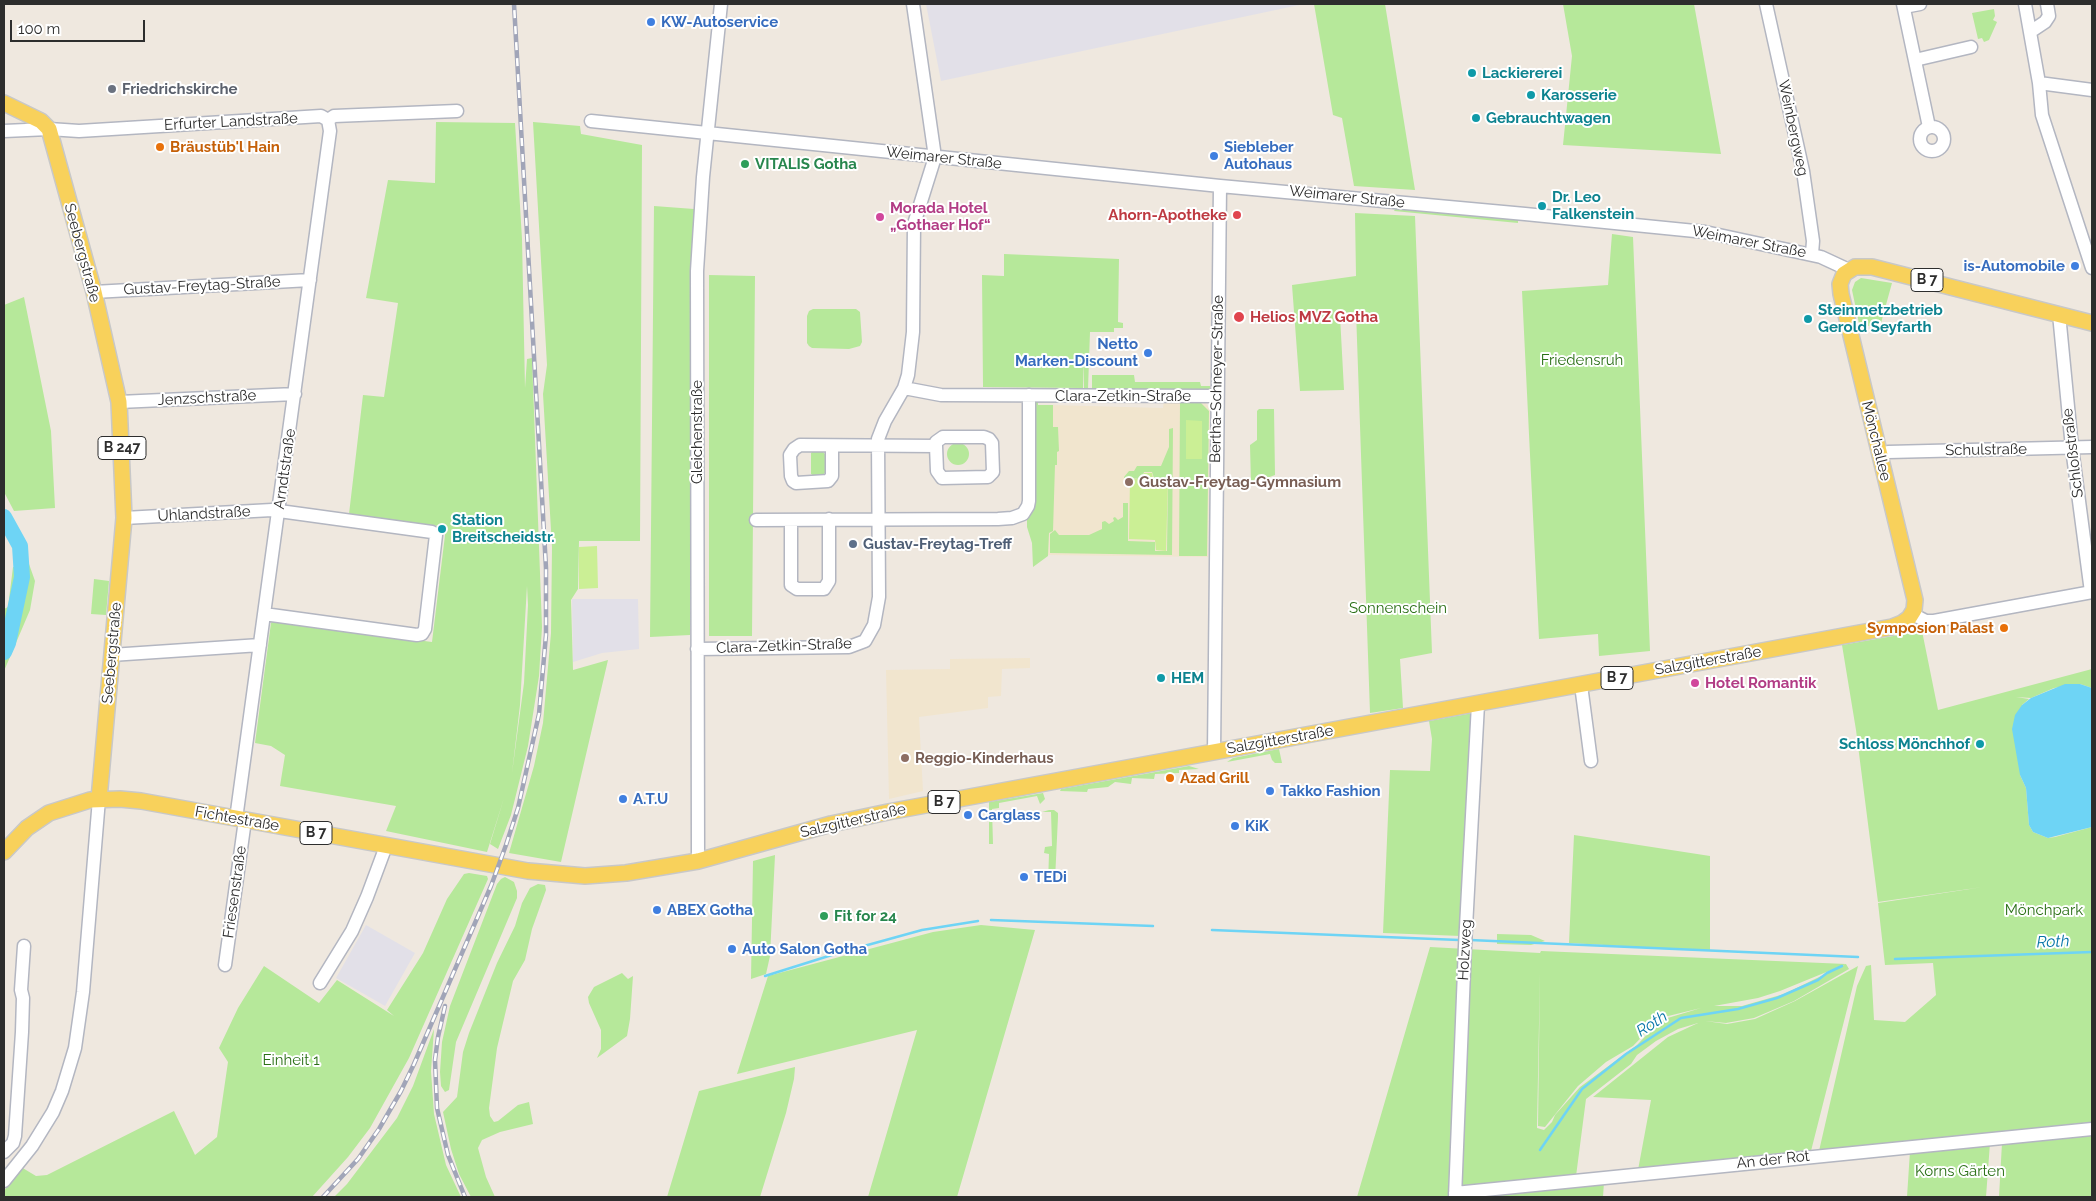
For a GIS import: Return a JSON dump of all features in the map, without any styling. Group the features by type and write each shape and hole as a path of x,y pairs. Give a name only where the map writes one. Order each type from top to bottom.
{"main road":[{"path":"4,103 41,121 49,129"},
{"name":"Seebergstraße","path":"49,129 94,292 119,402 124,518 99,799"},
{"name":"B 7","path":"1849,270 1859,266 1872,267 2092,323"},
{"name":"Mönchallee","path":"1849,270 1842,279 1840,288 1913,593 1915,605 1912,614"},
{"name":"Salzgitterstraße","path":"464,860 545,873 585,876 649,870 698,861 831,824 888,812 1892,627 1902,624 1912,614"},
{"name":"B 7","path":"4,852 27,828 49,813 71,805 99,799"},
{"name":"Fichtestraße","path":"99,799 137,800 464,860"}],"street":[{"name":"Gleichenstraße","path":"698,861 697,271 698,235 721,4"},
{"path":"914,4 935,157"},
{"name":"Weinbergweg","path":"1766,4 1803,171 1813,240 1812,254"},
{"path":"1920,4 1903,6 1929,127"},
{"path":"2024,4 2039,83 2042,115 2092,268"},
{"path":"2030,32 2045,22 2049,16 2047,4"},
{"path":"1915,60 1971,47"},
{"path":"2039,83 2092,90"},
{"name":"Erfurter Landstraße","path":"4,131 49,129 80,131 321,116 328,120 334,116 457,111"},
{"name":"Arndtstraße","path":"241,819 264,614 330,131 328,120"},
{"name":"Weimarer Straße","path":"591,121 1220,186 1698,232 1812,254 1827,258 1849,270"},
{"name":"Clara-Zetkin-Straße","path":"697,649 843,648 862,644 872,632 878,609 877,447 884,421 904,388 911,363 914,224 935,157"},
{"name":"Bertha-Schneyer-Straße","path":"1214,752 1220,186"},
{"name":"Gustav-Freytag-Straße","path":"94,292 310,280"},
{"name":"Schloßstraße","path":"2059,314 2072,448 2092,592"},
{"name":"Clara-Zetkin-Straße","path":"904,388 941,395 1217,396"},
{"name":"Jenzschstraße","path":"119,402 295,394"},
{"path":"756,520 998,519 1012,518 1023,514 1028,506 1029,395"},
{"path":"943,437 984,437 992,443 993,472 988,477 942,478 937,472 936,446 936,442 943,437"},
{"path":"832,446 936,446"},
{"name":"Schulstraße","path":"1880,454 1888,452 2092,447"},
{"name":"Uhlandstraße","path":"124,518 279,510 432,532 436,535 437,541 425,629 422,634 417,635 264,614"},
{"path":"791,520 791,585 796,589 824,589 829,582 829,519"},
{"path":"1912,614 1926,621 1934,621 2092,592"},
{"path":"111,655 260,645"},
{"path":"1581,685 1591,761"},
{"name":"Holzweg","path":"1455,1195 1465,946 1478,704"},
{"name":"Seebergstraße","path":"4,1181 54,1112 69,1071 79,1033 99,799"},
{"name":"Friesenstraße","path":"224,965 241,819"},
{"path":"320,983 338,957 352,931 386,846"},
{"path":"14,1168 4,1153 13,1143 15,1136 22,1032 23,998 21,990 24,946"},
{"name":"An der Rot","path":"1455,1195 2092,1129"}],"shaded area":[{"path":"926,4 1304,4 941,81"},
{"name":"Gustav-Freytag-Gymnasium","path":"1164,400 1204,401 1210,409 1208,557 1048,555 1050,405 1163,408"},
{"path":"572,599 638,599 639,649 602,653 573,662"},
{"name":"Reggio-Kinderhaus","path":"1030,658 1030,668 1002,669 1001,696 988,697 988,708 919,717 923,791 889,799 886,670 950,669 950,659"},
{"path":"366,925 415,953 385,1006 336,978"}],"green space":[{"path":"1314,4 1385,4 1415,190 1354,186 1342,118 1333,115"},
{"path":"1563,4 1694,4 1721,154 1563,145 1572,56"},
{"path":"1994,9 1995,16 1993,20 1997,22 1989,40 1984,42 1982,38 1978,39 1972,13"},
{"path":"436,122 515,123 522,239 525,388 527,359 532,358 542,627 539,676 528,746 511,815 498,849 490,844 504,798 487,852 386,831 396,806 280,786 285,755 271,746 255,743 271,623 273,621 432,642 446,527 349,514 363,395 384,397 398,303 366,298 388,180 435,183","holes":["527,586 528,605 524,683 512,773 520,705"]},
{"path":"533,122 580,126 581,134 642,145 640,541 579,541 578,589 571,600 573,670 608,660 561,862 509,853 534,766 543,723 551,633 552,547 543,394 547,365"},
{"path":"654,206 694,209 690,635 650,637"},
{"path":"1396,208 1518,220 1518,223 1394,211"},
{"name":"Sonnenschein","path":"1355,213 1415,216 1432,653 1400,659 1403,708 1370,713 1356,311 1340,316 1344,390 1300,391 1292,285 1356,276"},
{"name":"Friedensruh","path":"1612,234 1633,237 1650,651 1599,656 1598,634 1539,639 1522,291 1608,285"},
{"path":"1004,254 1119,259 1118,322 1123,323 1123,328 1114,328 1114,332 1090,332 1088,389 1084,389 1084,359 1083,388 983,387 982,275 1004,276"},
{"path":"709,275 755,276 752,636 709,636"},
{"path":"1861,278 1892,283 1881,323 1860,328 1852,290 1855,282"},
{"path":"24,297 51,431 55,508 14,511 4,492 4,305"},
{"path":"813,309 856,309 860,312 862,342 860,346 849,349 812,348 809,346 807,343 807,316 809,311"},
{"path":"1092,375 1134,375 1135,382 1200,382 1201,386 1210,386 1210,388 1209,391 1092,390"},
{"path":"1038,398 1038,405 1053,405 1053,427 1058,427 1059,451 1057,452 1057,465 1055,465 1053,531 1049,533 1048,556 1033,567 1032,543 1027,527 1027,519 1034,506 1034,402"},
{"path":"1180,402 1200,402 1209,411 1207,556 1179,556"},
{"path":"1259,409 1274,409 1275,475 1251,484 1250,445 1257,440 1257,411"},
{"path":"1186,420 1202,421 1202,459 1186,459"},
{"path":"1173,428 1172,555 1050,553 1050,534 1055,530 1059,535 1089,535 1102,529 1102,522 1105,521 1109,524 1114,521 1113,518 1115,517 1118,520 1123,517 1123,503 1128,503 1128,541 1155,542 1155,551 1167,551 1168,479 1154,478 1152,472 1144,472 1142,479 1124,477 1129,471 1134,471 1137,466 1161,466 1169,447 1169,429"},
{"path":"958,443 966,446 969,454 966,462 958,465 950,462 947,454 950,446"},
{"path":"814,450 822,451 825,454 825,473 821,476 811,474 811,453"},
{"path":"1144,473 1152,473 1153,479 1168,479 1166,551 1156,550 1155,540 1129,539 1130,479 1143,479"},
{"path":"597,546 598,588 579,589 579,547"},
{"path":"29,564 35,581 30,610 4,671 4,609 8,607 13,567"},
{"path":"94,579 109,581 106,615 91,614"},
{"name":"Mönchpark","path":"1922,631 1938,710 2092,669 2092,688 2080,684 2054,688 2031,698 2016,697 2029,699 2022,705 2020,775 2026,788 2029,825 2033,832 2048,838 2092,827 2092,1122 1819,1151 1857,986 1866,966 1871,965 1874,1020 1905,1022 1936,995 1933,963 1885,965 1878,903 1983,887 1878,902 1856,730 1842,645"},
{"path":"1473,713 1461,936 1383,933 1390,770 1430,771 1432,739 1429,721"},
{"path":"1279,749 1282,763 1275,763 1270,754 1227,762 1233,758"},
{"path":"1189,766 1199,769 1179,770 1179,773 1155,774 1154,779 1132,778 1131,784 1115,782 1108,787 1088,789 1087,792 1060,791 1061,789"},
{"path":"1043,793 1045,799 1040,804 1037,796 999,803 999,808 992,809 993,844 989,844 989,802"},
{"path":"1054,810 1058,813 1058,817 1055,880 1048,883 1049,854 1044,853 1045,847 1052,846 1051,812 1042,812"},
{"path":"1574,835 1710,856 1710,951 1569,943"},
{"path":"775,855 770,956 766,974 751,979 753,861"},
{"name":"Einheit 1","path":"464,874 487,876 488,879 409,1058 370,1128 348,1157 312,1197 4,1197 4,1191 21,1167 36,1176 47,1175 174,1111 195,1155 217,1137 228,1062 219,1048 238,1008 264,966 319,1003 337,980 394,1016 387,1010 423,953 447,899"},
{"path":"505,877 514,882 517,898 456,1042 449,1090 445,1092 441,1086 440,1072 442,1042 450,1006 497,884"},
{"path":"538,884 545,885 546,890 532,929 525,960 513,981 497,1048 489,1108 490,1116 494,1122 518,1105 529,1102 533,1124 500,1132 482,1140 478,1148 486,1177 495,1197 471,1197 459,1174 443,1112 457,1097 463,1052 469,1033 497,963 515,926 522,903 530,888"},
{"path":"981,925 1035,930 957,1197 868,1197 917,1030 737,1074 768,976 933,932"},
{"path":"1497,934 1531,935 1545,941 1531,945 1497,944"},
{"path":"1430,947 1540,953 1541,951 1846,964 1849,969 1794,1001 1754,1018 1726,1023 1705,1021 1727,1024 1755,1019 1795,1001 1858,966 1811,1151 1638,1170 1651,1100 1593,1097 1668,1037 1698,1023 1678,1029 1656,1041 1637,1055 1631,1064 1586,1099 1575,1184 1604,1182 1603,1197 1357,1197","holes":["1846,964 1784,994 1742,1006 1714,1006 1758,998","1540,972 1538,1126 1545,1127 1578,1086 1606,1062 1633,1046 1660,1018 1701,1008 1661,1020 1637,1045 1580,1087 1544,1130 1537,1128"]},
{"path":"622,973 628,979 633,976 627,1036 597,1058 601,1049 601,1030 588,997 594,987"},
{"path":"434,1029 431,1071 434,1114 446,1165 461,1197 334,1197 347,1184 397,1118 413,1086"},
{"path":"795,1067 786,1113 760,1197 667,1197 699,1091"},
{"path":"2092,1133 2092,1197 1999,1197 2002,1143"},
{"name":"Korns Gärten","path":"1990,1143 1986,1197 1907,1197 1910,1151"}],"water":[{"path":"2065,684 2080,684 2092,688 2092,827 2048,838 2033,832 2029,825 2026,788 2020,775 2012,729 2015,715 2022,705 2031,698"}],"waterway":[{"path":"4,517 20,546 22,577 8,643 4,652"},
{"path":"991,920 1153,926"},
{"path":"765,976 922,930 978,921"},
{"path":"1212,930 1459,940"},
{"path":"1470,940 1858,957"},
{"name":"Roth","path":"1895,959 2092,952"},
{"name":"Roth","path":"1540,1150 1582,1089 1626,1054 1681,1018 1738,1009 1777,998 1818,980 1827,973 1842,966"}],"railway":[{"path":"323,1197 358,1159 379,1129 414,1064 491,886 506,845 518,808 539,714 546,635 546,568 514,4"},
{"path":"445,1006 435,1060 437,1108 448,1155 465,1197"}],"place":[{"name":"KW-Autoservice","path":"651,22"},
{"name":"Lackiererei","path":"1472,73"},
{"name":"Friedrichskirche","path":"112,89"},
{"name":"Karosserie","path":"1531,95"},
{"name":"Gebrauchtwagen","path":"1476,118"},
{"name":"Bräustüb'l Hain","path":"160,147"},
{"name":"Siebleber Autohaus","path":"1214,156"},
{"name":"VITALIS Gotha","path":"745,164"},
{"name":"Dr. Leo Falkenstein","path":"1542,206"},
{"name":"Ahorn-Apotheke","path":"1237,215"},
{"name":"Morada Hotel „Gothaer Hof“","path":"880,217"},
{"name":"is-Automobile","path":"2075,266"},
{"name":"Helios MVZ Gotha","path":"1239,317"},
{"name":"Steinmetzbetrieb Gerold Seyfarth","path":"1808,319"},
{"name":"Netto Marken-Discount","path":"1148,353"},
{"name":"Gustav-Freytag-Gymnasium","path":"1129,482"},
{"name":"Station Breitscheidstr.","path":"442,529"},
{"name":"Gustav-Freytag-Treff","path":"853,544"},
{"name":"Symposion Palast","path":"2004,628"},
{"name":"HEM","path":"1161,678"},
{"name":"Hotel Romantik","path":"1695,683"},
{"name":"Schloss Mönchhof","path":"1980,744"},
{"name":"Reggio-Kinderhaus","path":"905,758"},
{"name":"Azad Grill","path":"1170,778"},
{"name":"Takko Fashion","path":"1270,791"},
{"name":"A.T.U","path":"623,799"},
{"name":"Carglass","path":"968,815"},
{"name":"KiK","path":"1235,826"},
{"name":"TEDi","path":"1024,877"},
{"name":"ABEX Gotha","path":"657,910"},
{"name":"Fit for 24","path":"824,916"},
{"name":"Auto Salon Gotha","path":"732,949"}]}
